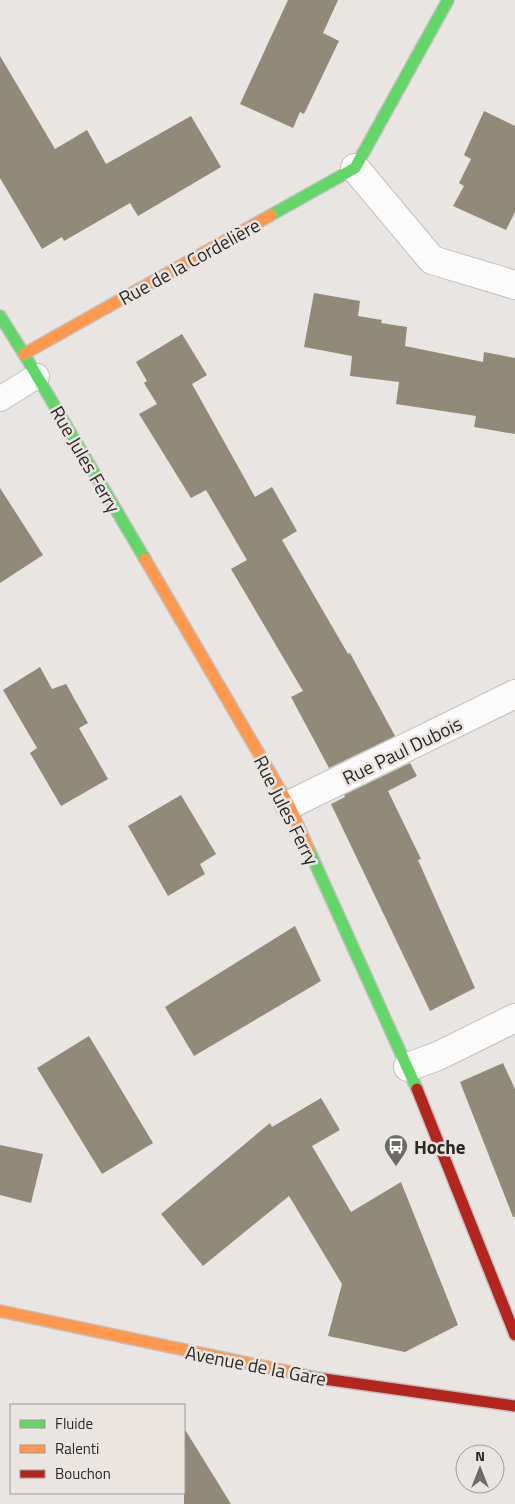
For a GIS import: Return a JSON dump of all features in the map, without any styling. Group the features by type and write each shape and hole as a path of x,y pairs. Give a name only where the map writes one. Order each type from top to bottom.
{"street":[{"path":"448,0 355,168 432,260 515,285"},
{"name":"Rue de la Cordelière","path":"24,354 355,168"},
{"name":"Rue Jules Ferry","path":"0,316 289,805 408,1067 515,1335"},
{"name":"Rue Paul Dubois","path":"289,805 515,694"},
{"path":"408,1067 438,1056 515,1018"},
{"name":"Avenue de la Gare","path":"0,1311 318,1378 515,1406"}],"lane":[{"path":"0,400 37,376"}],"building":[{"path":"288,0 338,0 323,33 339,41 304,114 300,112 293,128 240,104"},
{"path":"0,56 55,149 87,130 106,164 191,116 221,167 138,216 130,203 64,241 62,237 42,249 0,178"},
{"path":"484,111 515,126 515,212 506,230 453,206 464,186 459,183 471,159 464,155"},
{"path":"314,293 360,301 358,316 382,320 381,323 407,327 405,346 483,362 484,352 515,358 515,434 474,427 476,416 396,404 399,382 350,376 352,356 304,347"},
{"path":"182,334 207,375 192,384 255,497 272,487 297,531 282,540 348,654 350,653 395,736 329,768 291,697 303,691 231,569 247,560 206,490 191,498 139,414 157,404 144,383 147,381 136,362"},
{"path":"0,488 43,555 0,583"},
{"path":"40,667 52,689 66,684 88,723 79,728 108,779 61,806 30,753 37,748 3,690"},
{"path":"410,763 417,776 388,791 421,859 418,860 475,988 430,1011 331,804 345,797 344,795"},
{"path":"181,795 216,854 200,864 205,874 168,896 128,826"},
{"path":"295,926 321,981 194,1056 165,1007"},
{"path":"89,1036 153,1143 102,1174 37,1068"},
{"path":"503,1063 515,1089 515,1217 513,1217 460,1082"},
{"path":"321,1098 340,1130 312,1146 351,1212 401,1182 458,1325 405,1352 328,1336 342,1284 289,1196 203,1266 161,1214 270,1123 272,1127"},
{"path":"0,1145 43,1154 31,1203 0,1195"},
{"path":"185,1430 231,1504 184,1504 185,1494"}],"traffic: fast":[{"path":"271,215 355,168 448,0"},
{"path":"0,316 145,559"},
{"path":"309,850 417,1089"}],"traffic: slow":[{"path":"24,354 271,215"},
{"path":"145,559 289,805 309,850"},
{"path":"0,1311 295,1373"}],"traffic: jam":[{"path":"417,1089 515,1335"},
{"path":"295,1373 317,1378 515,1406"}],"place":[{"name":"Hoche","path":"396,1167"}]}
